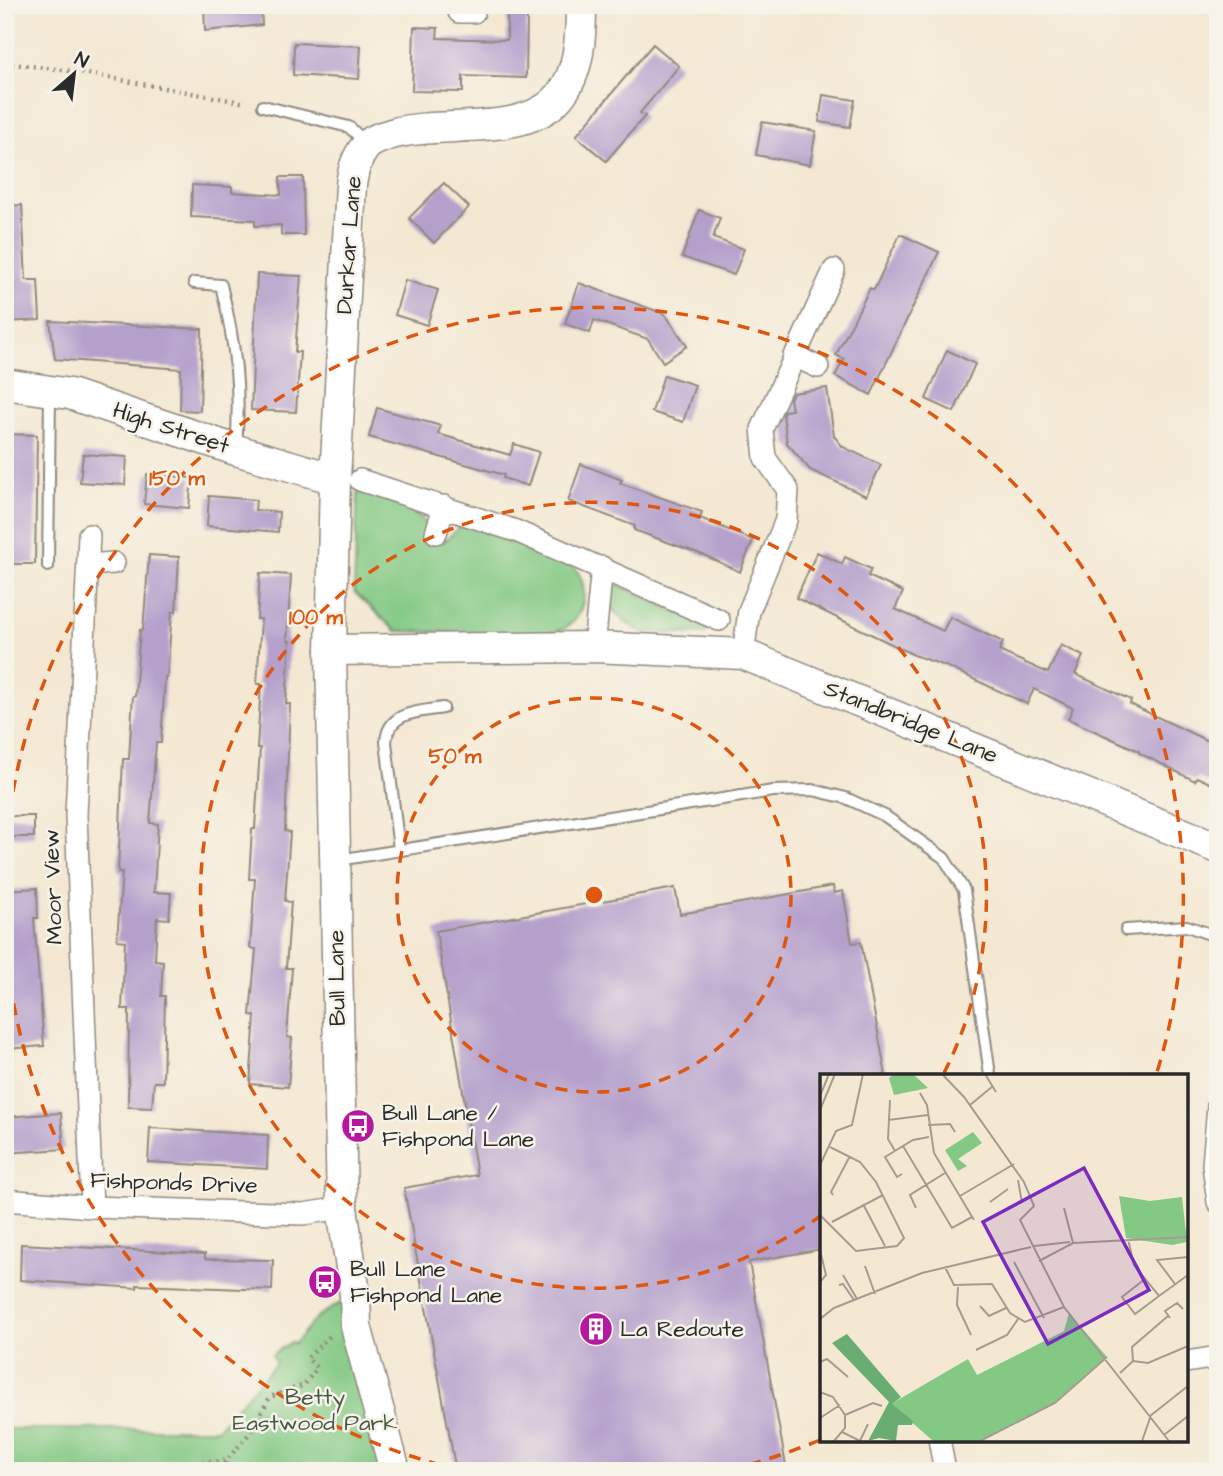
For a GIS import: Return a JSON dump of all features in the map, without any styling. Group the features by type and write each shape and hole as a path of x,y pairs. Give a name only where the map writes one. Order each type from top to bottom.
{"street":[{"name":"Durkar Lane","path":"347,480 351,185 354,167 368,144 383,137 405,130 528,118 558,99 568,84 576,58 581,34 581,5"},
{"path":"743,654 749,611 786,520 789,490 765,458 762,429 834,270"},
{"path":"794,356 818,367"},
{"name":"High Street","path":"5,384 70,394 236,450 347,480"},
{"path":"347,480 444,506 516,531 719,620"},
{"name":"Bull Lane","path":"347,480 331,650 341,1208 355,1294 356,1326 395,1471"},
{"path":"436,533 444,506"},
{"name":"Moor View","path":"89,535 76,815 92,1207"},
{"path":"88,565 114,563"},
{"path":"594,647 602,567"},
{"name":"Standbridge Lane","path":"331,650 594,647 743,654 1218,848"},
{"path":"1218,1106 1213,1165 1218,1202"},
{"name":"Fishponds Drive","path":"5,1200 92,1207 303,1214 341,1208"},
{"path":"1188,1362 1218,1357"},
{"path":"939,1441 945,1471"}],"lane":[{"path":"263,106 349,127 368,144"},
{"path":"194,283 221,285 238,368 236,450"},
{"path":"48,566 51,391"},
{"path":"399,849 386,742 387,730 391,723 410,713 443,708"},
{"path":"335,861 773,791 813,790 846,798 884,816 944,858 964,890 990,1074"},
{"path":"1126,930 1187,926 1218,937"}],"path":[{"path":"5,63 72,71 263,106"},
{"path":"224,1471 226,1461 249,1434 270,1397 304,1385 317,1368 307,1358 330,1334 356,1326"},
{"path":"20,1471 226,1461"},
{"path":"148,1471 176,1464"}],"green space":[{"path":"358,491 412,510 427,526 430,537 444,542 459,527 472,526 573,566 584,590 577,616 563,629 547,634 396,631 354,592"},
{"path":"619,585 708,628 704,634 637,630 607,603 609,587"},
{"name":"Betty Eastwood Park","path":"355,1294 395,1471 5,1471 5,1429 217,1429 276,1363 272,1355 291,1342 294,1344 317,1317"}],"building":[{"path":"204,5 261,5 262,25 205,31"},
{"path":"507,14 527,15 526,78 463,76 463,92 412,91 414,27 438,28 437,38 507,40"},
{"path":"294,43 361,46 359,79 293,75"},
{"path":"653,44 679,66 640,113 645,116 606,161 576,136"},
{"path":"823,95 855,100 850,127 819,122"},
{"path":"762,122 816,131 810,165 756,155"},
{"path":"280,177 303,177 304,235 281,235 281,225 255,226 255,220 191,217 192,185 232,187 232,192 281,195"},
{"path":"444,183 469,207 434,243 409,218"},
{"path":"22,205 26,280 38,280 40,320 5,322 5,206"},
{"path":"699,210 720,218 713,238 744,249 734,275 682,257"},
{"path":"900,234 939,252 871,395 835,376 844,359 836,355 870,288 874,290"},
{"path":"257,274 301,276 295,352 300,352 296,412 251,410"},
{"path":"405,280 438,290 427,325 395,315"},
{"path":"579,283 665,314 687,346 663,362 648,339 594,320 590,333 565,324"},
{"path":"50,321 202,329 200,411 180,410 181,369 55,359"},
{"path":"947,350 975,364 954,412 926,399"},
{"path":"664,375 695,385 683,422 652,412"},
{"path":"827,388 834,436 843,447 881,465 866,496 810,470 787,443 783,414 792,410 790,399 793,393"},
{"path":"377,408 441,426 438,434 510,455 514,444 539,452 528,486 503,478 504,475 369,437"},
{"path":"5,434 37,435 35,564 5,564"},
{"path":"83,454 127,457 125,485 80,482"},
{"path":"581,464 622,480 620,483 702,512 700,518 753,540 740,572 706,556 634,530 635,526 568,501"},
{"path":"147,474 192,478 189,508 144,504"},
{"path":"209,496 256,500 255,510 279,512 278,532 207,526"},
{"path":"817,552 842,564 845,557 871,569 868,576 903,592 895,609 943,631 950,617 1003,642 999,651 1048,673 1061,645 1083,656 1075,674 1218,746 1218,787 1197,777 1195,781 1139,751 1068,719 1073,708 1034,689 1027,704 948,667 914,655 796,598"},
{"path":"149,555 179,557 176,612 172,612 161,743 156,743 150,823 158,824 154,892 171,893 169,919 157,918 155,960 163,961 161,996 165,996 163,1082 154,1082 152,1108 128,1107 129,1009 122,1009 125,941 117,940 122,872 118,872 123,759 129,759 133,696 140,630 143,630"},
{"path":"260,573 291,575 287,640 290,641 286,704 290,704 285,831 290,832 285,901 291,902 286,968 292,968 287,1037 292,1038 288,1087 250,1084 255,1016 250,1015 256,949 250,948 255,879 249,879 260,748 257,748 261,684 257,684 261,619 257,619"},
{"path":"5,816 34,816 34,837 5,837"},
{"path":"833,886 834,893 843,891 852,943 861,942 886,1074 820,1074 820,1249 749,1262 787,1471 456,1471 404,1188 477,1175 436,931 675,888 680,914"},
{"path":"37,888 38,918 34,918 44,1046 6,1049 5,890"},
{"path":"61,1113 64,1149 5,1153 5,1117"},
{"path":"150,1128 268,1135 267,1169 148,1162"},
{"path":"21,1244 205,1254 205,1259 273,1260 272,1290 137,1285 137,1288 20,1280"}],"place":[{"name":"Bull Lane / Fishpond Lane","path":"358,1126"},
{"name":"Bull Lane Fishpond Lane","path":"325,1282"},
{"name":"La Redoute","path":"596,1329"}]}
